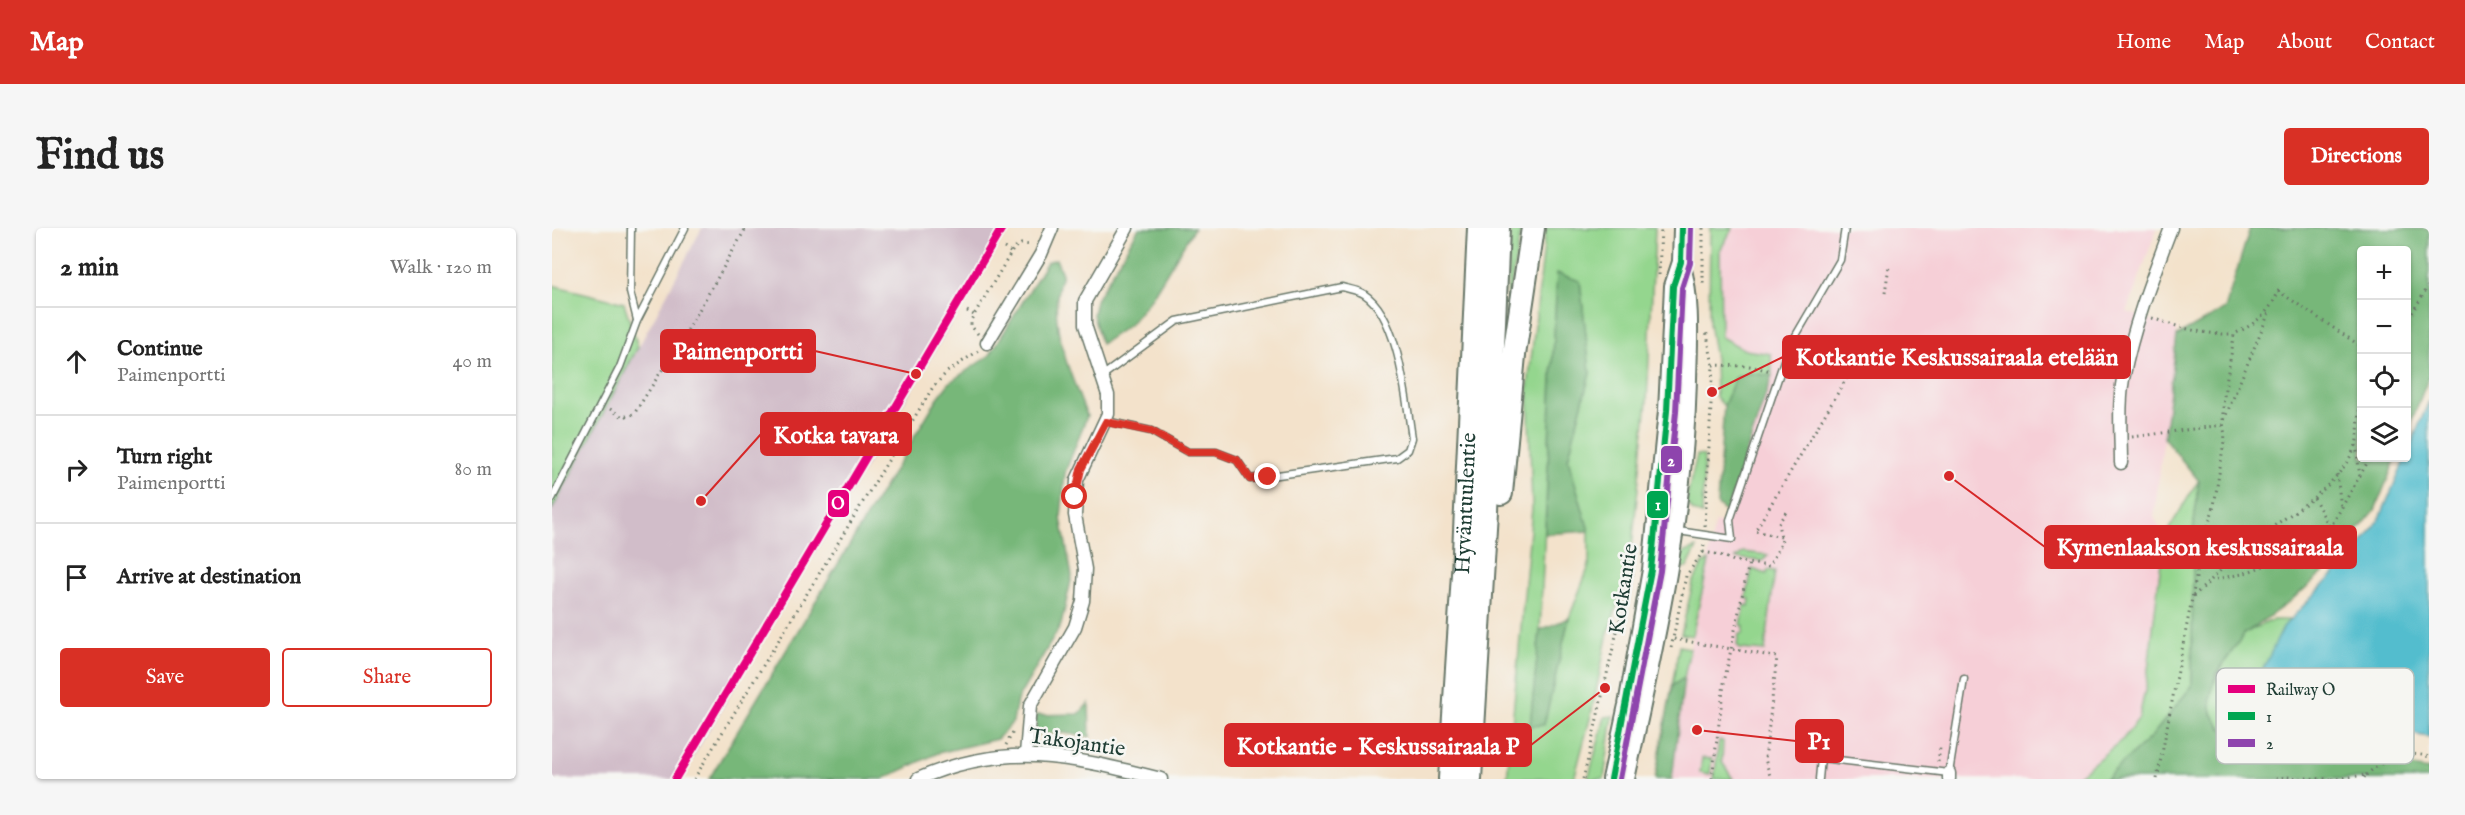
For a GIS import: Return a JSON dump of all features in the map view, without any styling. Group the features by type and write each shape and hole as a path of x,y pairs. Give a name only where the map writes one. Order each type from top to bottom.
{"highway":[{"name":"Hyväntuulentie","path":"1450,779 1463,574 1479,228"},
{"name":"Hyväntuulentie","path":"1470,779 1479,646 1498,228"},
{"path":"1479,646 1499,511 1514,355 1533,228"}],"street":[{"path":"987,343 1041,254 1052,228"},
{"path":"1026,754 1030,706 1075,627 1083,601 1085,569 1076,515 1077,480 1106,422 1109,405 1084,325 1083,312 1090,289 1127,228"},
{"name":"Kotkantie","path":"1611,779 1641,635 1656,527 1667,411 1673,286 1681,262 1682,228"},
{"path":"2121,463 2123,380 2139,313 2171,228"},
{"name":"Kotkantie","path":"1626,779 1658,635 1676,530 1687,411 1689,358 1688,286 1681,262"},
{"name":"Takojantie","path":"918,779 994,756 1026,754 1083,761 1161,779"}],"lane":[{"path":"631,228 630,292 637,321"},
{"path":"552,499 620,367 637,321 685,228"},
{"path":"1656,527 1732,539 1730,520 1788,350 1840,260 1845,228"},
{"path":"1102,377 1151,338 1177,321 1342,287 1364,294 1375,306 1398,347 1412,438 1407,450 1397,458 1250,479 1237,460 1216,452 1188,452 1151,431 1106,422"},
{"path":"1819,779 1821,758 1949,776 1964,679"},
{"path":"1913,779 1915,770"}],"path":[{"path":"601,404 622,417 634,414 687,331 746,228"},
{"path":"1659,287 1661,228"},
{"path":"1703,228 1704,295"},
{"path":"694,779 933,387 947,372 987,343 971,326 974,315 1017,245 1036,246 1039,243"},
{"path":"1004,248 1012,253"},
{"path":"1885,293 1889,266"},
{"path":"2411,315 2429,285"},
{"path":"2223,425 2280,286"},
{"path":"2278,291 2357,344"},
{"path":"2139,313 2186,330 2209,335 2234,334 2255,324 2272,305"},
{"path":"967,311 974,315"},
{"path":"1705,327 1713,365 1706,516"},
{"path":"2157,779 2202,546 2214,506 2234,334"},
{"path":"1781,537 1755,531 1863,351"},
{"path":"1713,365 1749,366 1780,373 1804,374 1839,364"},
{"path":"2360,408 2356,443 2360,478"},
{"path":"2121,437 2156,435 2223,425"},
{"path":"2193,596 2214,580 2241,550 2314,497 2337,474 2356,443"},
{"path":"2214,580 2242,574 2283,559 2330,528 2368,462"},
{"path":"2337,474 2342,510"},
{"path":"2314,497 2330,528"},
{"path":"1686,576 1703,550 1769,566 1782,542 1778,524 1788,509"},
{"path":"1712,779 1724,683 1749,563"},
{"path":"1583,779 1603,700 1618,621 1635,568"},
{"path":"1673,639 1731,651 1777,657 1765,759 1771,779"},
{"path":"2414,755 2429,757"},
{"path":"2276,779 2364,777 2382,764"}],"shaded area":[{"path":"702,228 1008,228 680,779 552,779 552,510"},
{"path":"1733,228 2157,228 2127,312 2177,329 2154,517 2164,537 2146,686 2139,718 2134,727 2123,739 2074,779 1672,779 1684,678 1715,523 1722,523 1772,376 1745,350 1721,337 1720,250"}],"green space":[{"path":"1139,228 1194,228 1152,297 1129,325 1101,344 1093,315 1096,300"},
{"path":"1511,228 1521,228 1506,315"},
{"path":"1546,228 1655,228 1647,401 1630,565 1607,637 1591,715 1574,779 1507,779 1532,508 1528,386","holes":["1557,274 1580,281 1590,373 1568,459 1589,531 1589,566 1569,618 1544,724 1530,725 1540,630"]},
{"path":"1710,228 1733,228 1720,250 1721,337 1745,350 1771,354 1772,376 1748,373 1735,378 1724,406 1716,397 1715,359 1709,323"},
{"path":"2250,228 2429,229 2429,376 2411,423 2411,246 2357,246 2357,462 2394,462 2375,510 2322,574 2288,603 2244,634 2220,668 2216,668 2210,699 2212,714 2216,720 2216,764 2393,764 2429,770 2429,779 2105,779 2152,736 2192,686 2193,532 2199,481 2164,438 2177,336 2225,309"},
{"path":"1056,259 1062,274 1057,292 1058,328 1067,364 1087,416 1065,473 1061,518 1072,576 1061,625 1017,700 1013,722 997,739 938,753 883,779 709,779 937,399 950,382 990,355 1047,262"},
{"path":"1557,273 1580,281 1590,373 1568,459 1589,531 1545,534"},
{"path":"552,285 624,303 638,347 552,510"},
{"path":"1748,373 1772,376 1726,513 1717,504 1724,406 1735,378"},
{"path":"1697,455 1704,456 1702,515 1693,511 1686,501"},
{"path":"2199,480 2193,532 2192,686 2152,736 2105,779 2074,779 2123,739 2139,718 2146,686 2164,537"},
{"path":"1697,548 1687,568 1676,568 1682,553"},
{"path":"1743,552 1768,555 1763,561 1736,558"},
{"path":"1709,561 1692,636 1681,634 1693,583 1703,563"},
{"path":"1752,569 1767,574 1768,570 1775,571 1765,651 1740,649 1737,645 1739,634 1743,634 1744,626 1741,625 1745,605 1749,606 1750,599 1746,598"},
{"path":"1569,618 1544,725 1530,726 1540,630"},
{"path":"2273,620 2290,620 2284,626 2283,668 2222,668 2242,637 2258,626"},
{"path":"1679,646 1690,648 1684,678 1672,686"},
{"path":"1684,678 1672,779 1655,779 1672,686"},
{"path":"2216,678 2216,720 2211,710"},
{"path":"1089,703 1090,737 1063,733 1036,734 1036,715 1079,714"},
{"path":"1613,716 1604,779 1588,779 1605,717"},
{"path":"1719,740 1723,741 1722,762 1733,779 1714,779"},
{"path":"1702,758 1712,759 1710,775 1700,773"}],"water":[{"path":"2429,401 2429,737 2414,734 2414,668 2263,668 2284,626 2359,548 2380,518 2403,462 2411,462 2411,444"}],"rail line":[{"name":"O","path":"675,779 1002,228"}],"transit line":[{"name":"1","path":"1611,779 1651,570 1667,411 1673,286 1681,262 1682,228"},
{"name":"2","path":"1620,779 1660,571 1676,412 1682,288 1690,263 1691,228"}],"place":[{"name":"Paimenportti","path":"916,374"},
{"name":"Kotkantie Keskussairaala etelään","path":"1712,392"},
{"name":"Kymenlaakson keskussairaala","path":"1949,476"},
{"name":"Kotka tavara","path":"701,501"},
{"name":"Kotkantie - Keskussairaala P","path":"1605,688"},
{"name":"P1","path":"1697,730"}],"route":[{"path":"1075,497 1081,469 1106,422 1151,431 1188,452 1216,452 1237,460 1250,479 1268,477"}]}
